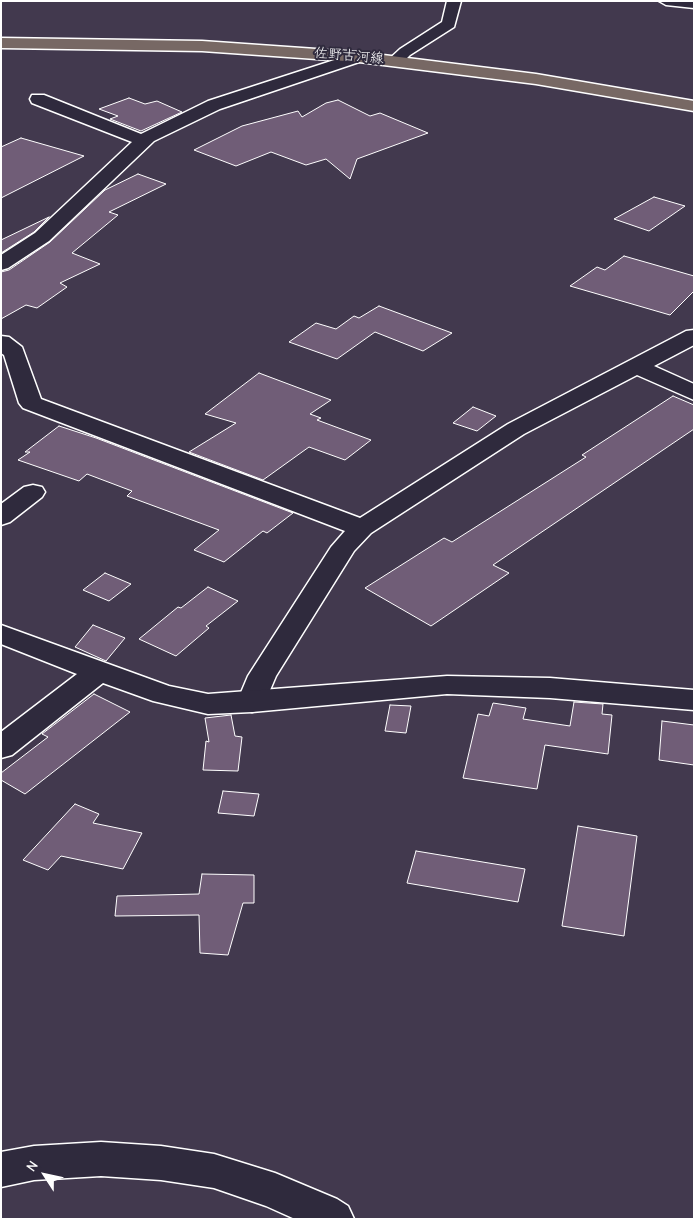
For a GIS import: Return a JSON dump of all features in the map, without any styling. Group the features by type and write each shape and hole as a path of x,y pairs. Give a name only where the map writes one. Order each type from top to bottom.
{"main road":[{"name":"佐野古河線","path":"1,43 193,46 359,57 536,79 694,106"}],"street":[{"path":"395,61 405,52 449,24 454,1"},
{"path":"666,1 694,4"},
{"path":"1,264 42,237 144,141 214,105 359,57"},
{"path":"38,99 144,141"},
{"path":"252,702 262,676 344,547 362,528 516,429 694,336"},
{"path":"1,342 14,352 32,403 362,528"},
{"path":"637,366 694,393"},
{"path":"1,516 33,492"},
{"path":"1,634 99,672 163,694 208,704 447,685 550,688 694,700"},
{"path":"1,748 99,672"},
{"path":"1,1170 34,1163 101,1159 161,1163 214,1171 275,1191 323,1212 334,1219"}],"building":[{"path":"129,98 145,104 157,101 182,112 141,131 110,119 118,116 99,109"},
{"path":"338,100 370,116 380,113 428,133 357,159 350,179 326,159 306,165 271,152 236,166 194,150 242,126 298,111 302,117 326,103"},
{"path":"21,138 84,156 1,198 1,147"},
{"path":"138,174 166,184 109,212 118,215 72,253 100,264 60,283 67,287 37,308 26,305 1,319 1,272 9,270 50,242 105,190"},
{"path":"654,197 685,206 649,231 614,219"},
{"path":"49,217 34,232 1,253 1,240"},
{"path":"624,256 694,276 694,291 670,315 570,286 597,267 605,270"},
{"path":"379,306 452,333 423,351 375,332 337,359 289,342 316,323 336,329 354,316 359,318"},
{"path":"259,373 331,400 310,414 321,418 317,420 371,440 345,460 309,447 263,480 189,452 236,423 205,414"},
{"path":"673,396 694,405 694,429 493,565 509,573 431,626 365,588 444,538 452,542 586,457 582,455"},
{"path":"473,407 496,416 477,431 453,423"},
{"path":"59,426 96,438 293,513 267,533 263,531 224,562 194,550 219,530 127,496 132,491 87,474 79,481 18,460 30,452 25,452"},
{"path":"105,573 131,584 109,601 83,590"},
{"path":"208,587 238,601 206,626 209,628 176,656 139,639 178,607 181,608"},
{"path":"93,625 125,638 106,661 75,647"},
{"path":"94,694 130,712 25,794 1,780 1,773 48,737 42,734"},
{"path":"574,702 603,704 602,714 612,715 608,754 545,745 537,789 463,778 478,714 489,716 493,703 526,708 523,719 570,726"},
{"path":"390,705 411,706 406,733 385,731"},
{"path":"231,715 235,736 242,737 238,771 203,770 206,741 209,742 205,718"},
{"path":"662,721 694,725 694,765 659,760"},
{"path":"223,791 259,794 254,816 218,813"},
{"path":"75,804 99,814 93,823 142,833 123,869 61,856 48,870 23,860"},
{"path":"578,826 637,836 624,936 562,926"},
{"path":"416,851 525,869 518,902 407,883"},
{"path":"202,874 254,875 254,903 243,903 228,955 200,953 199,915 115,916 117,896 199,894"}]}
